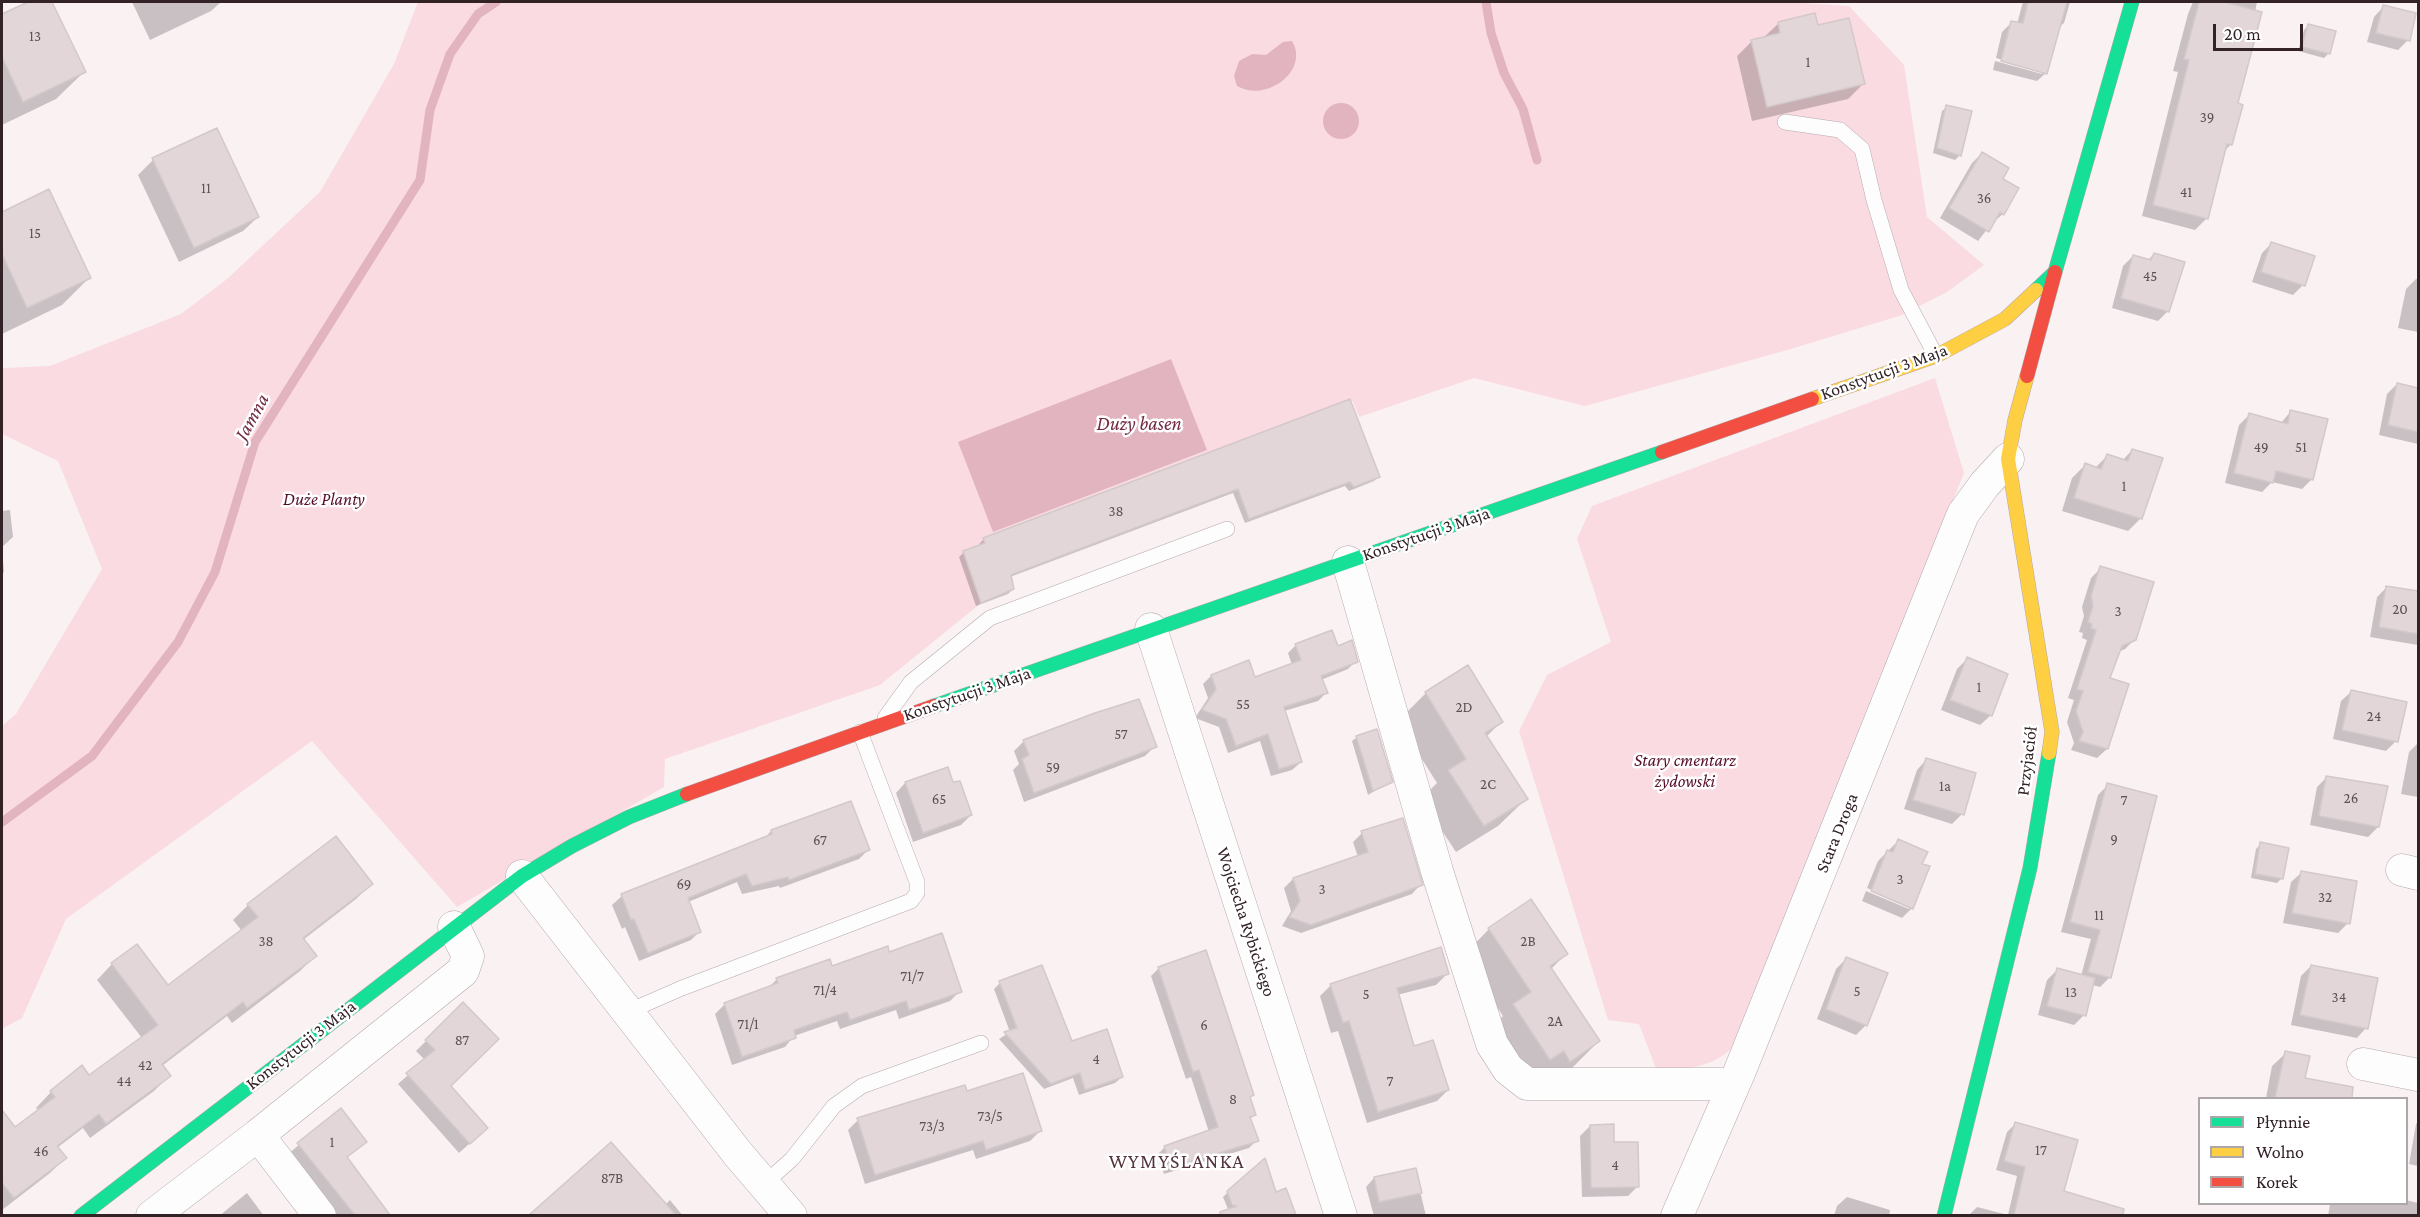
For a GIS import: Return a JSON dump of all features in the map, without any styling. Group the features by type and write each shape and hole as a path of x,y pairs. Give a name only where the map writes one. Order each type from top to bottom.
{"street":[{"path":"2055,272 2132,2"},
{"name":"Konstytucji 3 Maja","path":"81,1215 522,876 572,846 629,817 732,777 1151,629 1936,356 2005,319 2055,272"},
{"name":"Przyjaciół","path":"1944,1215 2030,868 2052,732 2008,459 2015,420 2055,272"},
{"name":"Stara Droga","path":"1677,1215 1734,1084 1857,784 1963,514 1985,484 2008,459"},
{"path":"1348,562 1437,871 1492,1044 1508,1069 1527,1084 1734,1084"},
{"name":"Wojciecha Rybickiego","path":"1151,629 1341,1215"},
{"path":"522,876 627,1012 791,1215"},
{"path":"152,1215 258,1135 463,971 468,956 454,927"},
{"path":"2363,1064 2418,1076"},
{"path":"258,1135 320,1215"}],"lane":[{"path":"1785,122 1840,130 1862,149 1874,200 1901,290 1936,356"},
{"path":"880,725 911,682 990,618 1227,529"},
{"path":"627,1012 682,988 911,901 917,893 917,882 860,732"},
{"path":"764,1184 792,1159 834,1106 862,1086 981,1043"}],"green space":[{"name":"Duże Planty","path":"418,2 1790,2 1849,6 1904,65 1927,217 1984,265 1947,292 1902,315 1791,349 1585,406 1474,378 1359,417 1350,399 1238,489 1008,576 1014,589 981,603 880,685 665,759 664,787 457,907 312,741 66,919 22,1018 2,1029 2,726 16,714 102,569 58,461 2,434 2,368 50,366 181,314 227,279 320,192 394,64"},
{"name":"Stary cmentarz żydowski","path":"1935,378 1964,473 1733,1047 1716,1059 1698,1066 1657,1071 1639,1024 1608,1020 1519,731 1547,675 1611,642 1577,539 1592,506"}],"water":[{"path":"1292,41 1296,52 1295,63 1290,73 1282,81 1260,90 1248,90 1237,86 1234,76 1239,61 1252,54 1266,55 1283,42"},
{"path":"1341,103 1354,108 1359,121 1354,134 1341,139 1328,134 1323,121 1328,108"},
{"name":"Duży basen","path":"1171,359 1207,450 993,532 958,442"}],"building":[{"path":"28,2 52,2 86,72 23,102 2,57 2,14"},
{"path":"2028,2 2067,2 2047,74 2001,61 2011,21 2023,23"},
{"path":"2199,2 2225,2 2262,12 2238,103 2243,105 2232,145 2227,144 2208,219 2153,205 2189,60 2184,59"},
{"path":"2383,5 2416,13 2410,41 2376,33"},
{"path":"1815,13 1818,25 1849,18 1865,84 1767,107 1751,40 1780,33 1778,22"},
{"path":"2308,24 2336,31 2330,54 2302,47"},
{"path":"1946,105 1972,111 1961,156 1937,148"},
{"path":"217,128 259,217 194,248 152,158"},
{"path":"1982,152 2009,168 2003,179 2019,188 2004,215 2000,212 1989,232 1949,208"},
{"path":"49,189 91,278 27,308 2,254 2,212"},
{"path":"2271,242 2315,256 2305,286 2261,272"},
{"path":"2154,253 2185,262 2169,312 2121,298 2133,255 2151,260"},
{"path":"2397,383 2418,388 2418,432 2388,425"},
{"path":"1350,399 1380,477 1354,487 1350,482 1249,519 1238,489 1011,575 1014,589 981,603 963,551 985,543 983,538"},
{"path":"2290,410 2328,419 2313,480 2276,471 2273,483 2234,473 2249,413 2288,424"},
{"path":"2132,449 2163,458 2142,519 2074,498 2085,463 2101,469 2107,454 2128,461"},
{"path":"2100,566 2154,582 2136,640 2122,646 2110,678 2129,684 2108,749 2079,741 2083,732 2076,711 2083,691 2077,689 2096,630 2091,628 2092,624 2088,622 2093,606 2091,596"},
{"path":"2386,586 2418,591 2418,634 2379,627"},
{"path":"1332,630 1338,646 1352,640 1358,662 1321,676 1328,693 1284,707 1302,762 1279,769 1268,734 1236,746 1226,719 1202,710 1216,689 1211,675 1249,660 1255,677 1301,660 1295,644"},
{"path":"1967,657 2008,674 1992,716 1950,700"},
{"path":"1468,665 1503,722 1485,733 1528,799 1484,826 1448,770 1466,759 1425,692"},
{"path":"2351,690 2407,702 2398,742 2342,730"},
{"path":"1139,699 1157,747 1034,793 1022,759 1029,755 1023,740"},
{"path":"1377,729 1393,782 1373,791 1356,736"},
{"path":"1926,758 1976,773 1964,815 1913,800"},
{"path":"948,767 953,782 960,781 972,815 923,833 905,782"},
{"path":"2326,776 2388,786 2379,827 2319,816"},
{"path":"2107,783 2157,796 2111,978 2088,972 2100,930 2070,922"},
{"path":"851,801 870,850 789,880 788,877 752,886 746,874 688,898 701,932 648,953 621,894 772,834 771,830"},
{"path":"1403,818 1423,885 1311,925 1289,917 1300,901 1293,878 1368,852 1361,831"},
{"path":"336,836 373,884 303,938 317,956 247,1008 243,1002 162,1064 171,1076 106,1124 99,1114 57,1146 67,1158 14,1198 2,1183 2,1110 15,1127 55,1097 50,1091 82,1065 89,1075 158,1025 111,963 137,944 168,985 258,917 247,904"},
{"path":"1898,839 1928,852 1922,864 1930,866 1913,909 1871,891 1887,850 1893,852"},
{"path":"2260,842 2289,848 2283,879 2255,874"},
{"path":"2301,871 2357,881 2350,924 2292,913"},
{"path":"1531,899 1568,954 1550,966 1600,1041 1570,1062 1564,1051 1550,1060 1513,1004 1531,992 1488,928"},
{"path":"942,933 962,992 909,1010 906,1001 850,1020 847,1012 794,1030 796,1038 742,1057 724,1003 778,983 776,978 830,959 832,966 888,946 889,952"},
{"path":"1441,947 1449,974 1397,988 1414,1046 1433,1040 1449,1090 1378,1112 1349,1021 1343,1023 1330,984"},
{"path":"1206,950 1254,1095 1250,1097 1256,1115 1250,1117 1259,1141 1172,1167 1164,1146 1218,1127 1199,1070 1193,1072 1158,967"},
{"path":"1846,957 1888,973 1867,1026 1826,1009"},
{"path":"1042,965 1072,1041 1107,1029 1123,1077 1085,1090 1080,1073 1051,1084 1004,1032 1017,1028 999,981"},
{"path":"2311,965 2378,978 2368,1029 2300,1015"},
{"path":"2057,968 2095,978 2086,1016 2047,1006"},
{"path":"463,1002 499,1039 451,1086 488,1128 470,1144 406,1073 435,1050 425,1040"},
{"path":"2285,1051 2310,1056 2305,1078 2353,1087 2352,1097 2275,1097"},
{"path":"1023,1073 1042,1131 986,1150 983,1141 875,1175 857,1118 965,1085 967,1091"},
{"path":"341,1108 367,1142 347,1157 390,1215 355,1215 297,1143"},
{"path":"2015,1122 2078,1140 2064,1191 2124,1209 2123,1215 2014,1215 2025,1167 2004,1161"},
{"path":"1614,1124 1614,1142 1638,1142 1639,1187 1591,1188 1590,1125"},
{"path":"611,1142 676,1215 529,1215"},
{"path":"1265,1158 1276,1192 1286,1188 1296,1215 1220,1215 1220,1212 1237,1206 1232,1205 1227,1191"},
{"path":"1416,1168 1422,1193 1379,1202 1374,1177"}],"waterway":[{"name":"Jamna","path":"2,822 92,756 178,642 215,572 255,442 420,180 430,110 450,54 478,14 496,2"},
{"path":"1486,2 1491,33 1504,73 1523,109 1537,160"}],"traffic: fast":[{"path":"2036,290 2055,272 2132,2"},
{"path":"934,706 1662,452"},
{"path":"1944,1216 2030,868 2049,753"},
{"path":"81,1216 522,876 572,846 629,817 687,794"}],"traffic: slow":[{"path":"1812,399 1936,356 2005,319 2036,290"},
{"path":"2027,376 2015,420 2008,459 2052,732 2049,753"}],"traffic: jam":[{"path":"2027,376 2055,272"},
{"path":"1662,452 1812,399"},
{"path":"687,794 934,706"}],"district":[{"name":"WYMYŚLANKA","path":"1177,1162"}]}
